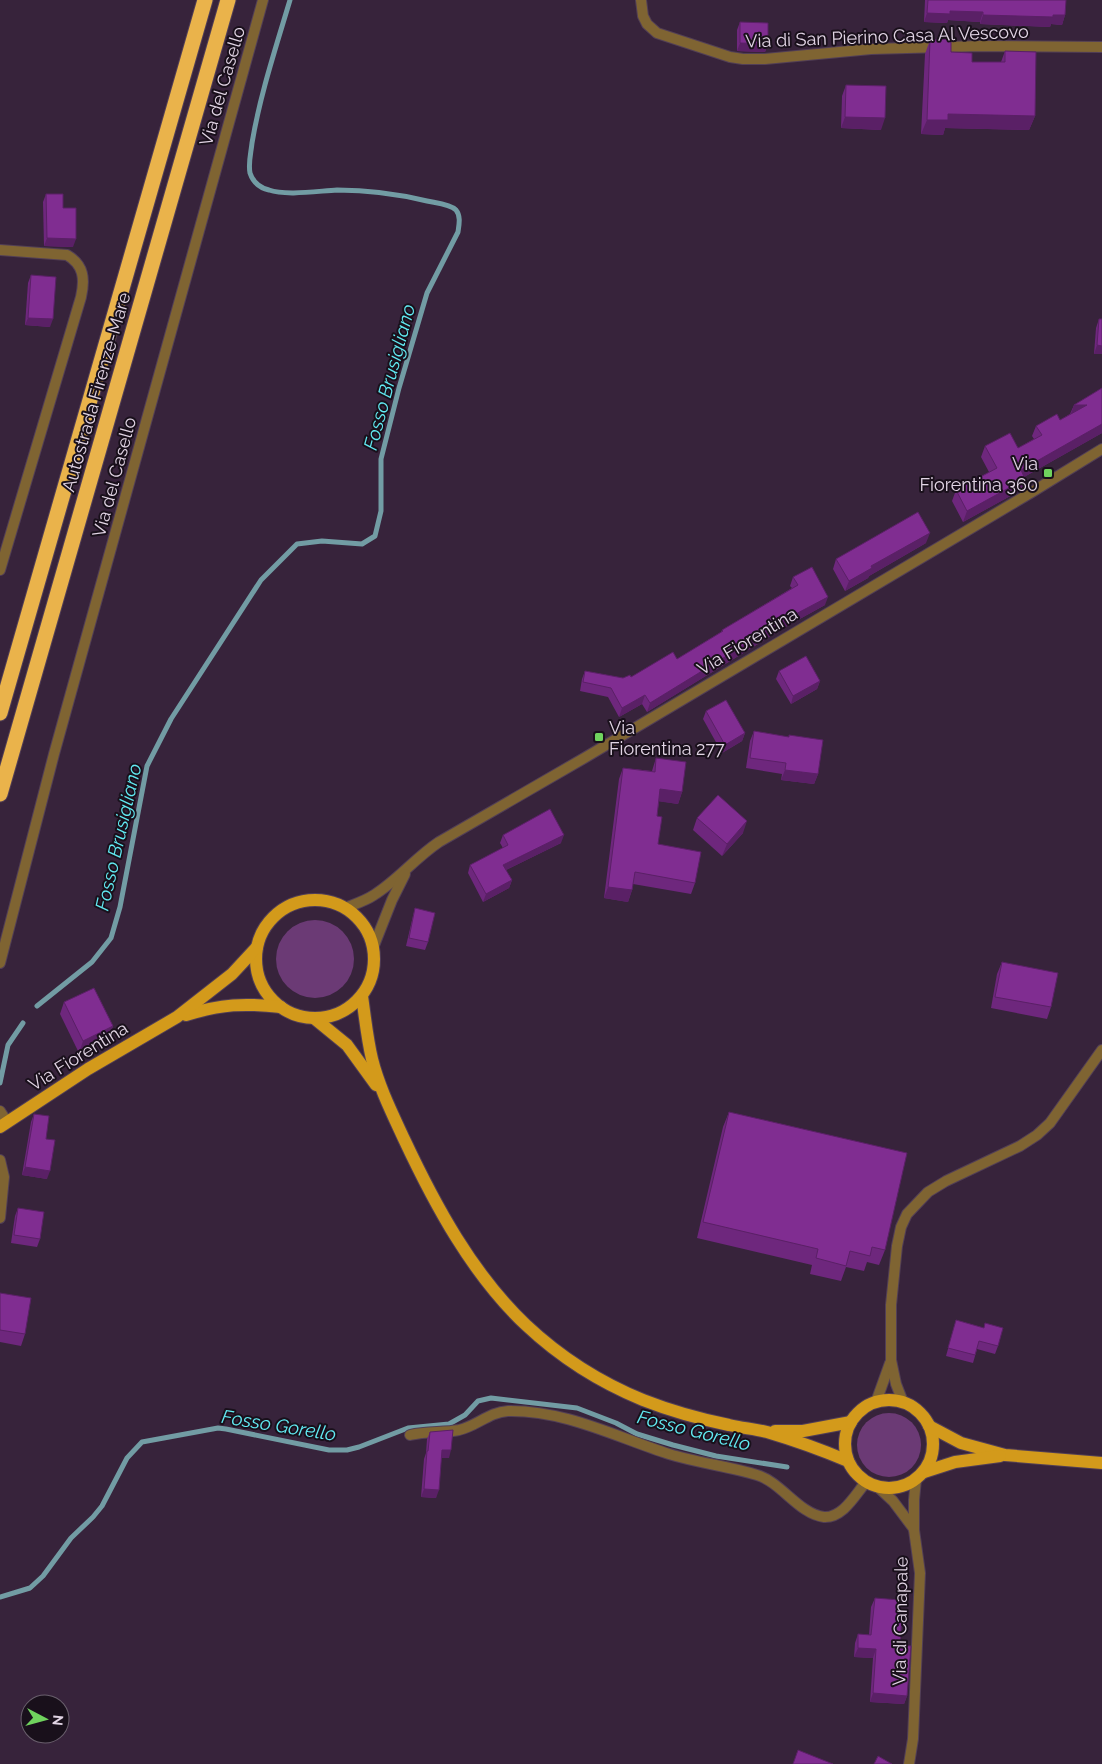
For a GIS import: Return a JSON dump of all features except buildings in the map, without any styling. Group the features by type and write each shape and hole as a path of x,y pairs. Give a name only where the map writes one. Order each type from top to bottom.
{"highway":[{"name":"Autostrada Firenze-Mare","path":"0,713 205,0"},
{"name":"Autostrada Firenze-Mare","path":"0,794 228,0"}],"main road":[{"path":"316,900 326,901 345,908 358,918 371,939 374,958 373,973 368,987 354,1004 336,1015 314,1018 293,1014 281,1007 267,994 258,976 256,956 260,937 268,924 286,907 316,900"},
{"name":"Via Fiorentina","path":"4,1125 88,1068 177,1017 232,974 258,946"},
{"path":"362,996 372,1060 385,1099 419,1170 451,1227 476,1266 525,1324 549,1345 588,1373 642,1400 700,1419 765,1432 811,1446 848,1461"},
{"name":"Via Fiorentina","path":"177,1017 207,1008 232,1004 281,1007"},
{"path":"314,1018 347,1045 385,1099"},
{"path":"920,1476 929,1464 933,1450 932,1435 921,1413 903,1402 893,1400 876,1402 862,1410 851,1422 845,1442 848,1461 855,1473 866,1482 879,1488 899,1488 920,1476 955,1462 1006,1455"},
{"path":"765,1432 803,1430 851,1422"},
{"path":"929,1426 961,1442 1006,1455 1102,1463"}],"street":[{"name":"Via del Casello","path":"0,963 54,754 263,0"},
{"name":"Via di San Pierino Casa Al Vescovo","path":"641,0 643,16 647,24 657,33 730,57 743,59 765,59 872,49 980,46 1102,47"},
{"path":"0,250 67,256 74,260 82,270 83,282 81,297 0,570"},
{"name":"Via Fiorentina","path":"345,908 372,896 439,842 594,753 1102,449"},
{"name":"Via Fiorentina","path":"373,948 397,889 411,865"},
{"path":"903,1402 896,1384 891,1360 891,1305 896,1246 901,1227 908,1214 928,1192 946,1181 1037,1136 1050,1123 1102,1050"},
{"path":"0,1111 4,1125"},
{"path":"0,1160 4,1177 0,1218"},
{"path":"876,1402 891,1360"},
{"path":"410,1435 460,1430 493,1414 503,1412 568,1419 688,1460 758,1475 772,1482 810,1512 828,1517 840,1512 866,1482"},
{"name":"Via di Canapale","path":"909,1764 913,1739 920,1573 914,1530 914,1505 920,1476"},
{"path":"879,1488 893,1501 914,1530"}],"shaded area":[{"path":"315,920 330,923 343,931 351,944 354,959 351,974 343,987 330,995 315,998 300,995 287,987 279,974 276,959 279,944 287,931 300,923"},
{"path":"889,1413 901,1415 912,1422 919,1433 921,1445 919,1457 912,1468 901,1475 889,1477 877,1475 866,1468 859,1457 857,1445 859,1433 866,1422 877,1415"}],"waterway":[{"name":"Fosso Brusigliano","path":"37,1006 92,962 111,938 120,907 147,766 171,719 261,580 297,544 322,541 362,544 375,536 381,511 381,459 399,388 427,293 458,232 458,212 450,206 443,204 394,194 360,191 276,192 263,188 253,179 250,173 249,162 255,125 290,0"},
{"name":"Fosso Brusigliano","path":"0,1083 8,1045 23,1023"},
{"name":"Fosso Gorello","path":"0,1597 30,1588 43,1576 71,1538 102,1506 127,1458 142,1442 218,1428 329,1450 347,1450 408,1428 449,1424 465,1415 478,1401 491,1398 577,1408 616,1423 637,1434 673,1445 716,1456 787,1467"}],"place":[{"name":"Via Fiorentina 360","path":"1048,473"},
{"name":"Via Fiorentina 277","path":"599,737"}]}
